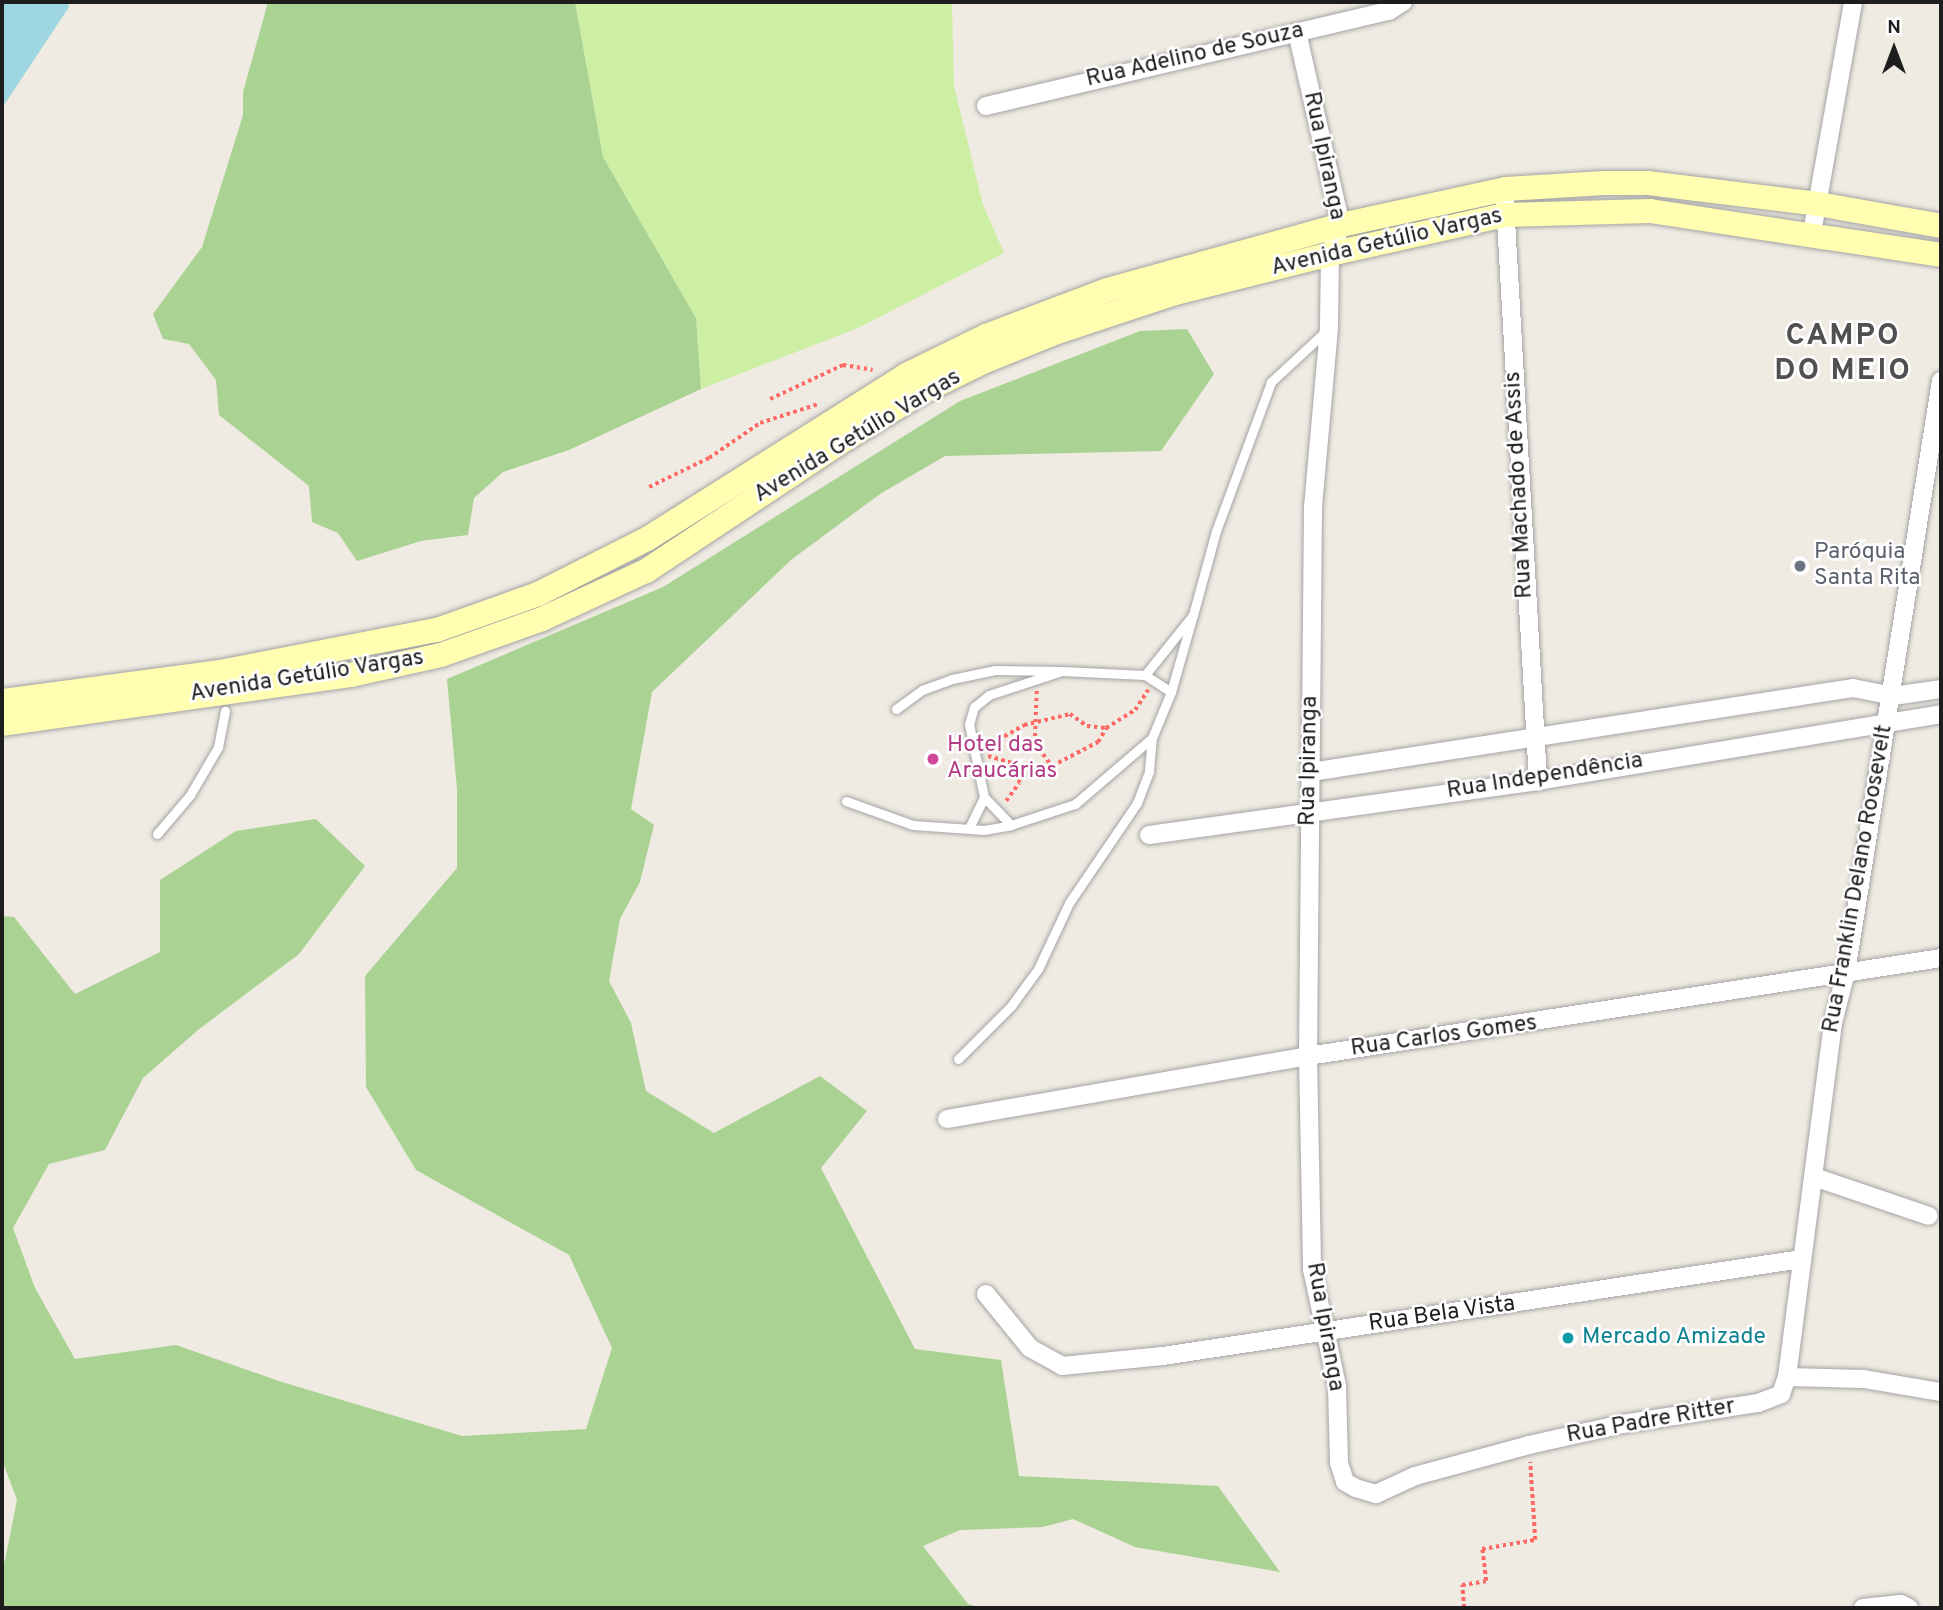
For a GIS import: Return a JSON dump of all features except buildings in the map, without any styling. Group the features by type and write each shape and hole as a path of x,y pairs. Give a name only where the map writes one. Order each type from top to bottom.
{"main road":[{"name":"Avenida Getúlio Vargas","path":"2,701 350,650 437,630 525,598 647,539 906,375 986,336 1107,290 1341,225 1506,189 1648,183 1818,204 1941,226"},
{"name":"Avenida Getúlio Vargas","path":"2,724 224,702 442,655 542,619 646,571 924,391 985,362 1057,332 1175,293 1330,254 1505,215 1650,211 1812,233 1941,256"}],"street":[{"name":"Rua Adelino de Souza","path":"986,106 1388,10 1403,2"},
{"path":"1812,233 1853,2"},
{"name":"Rua Ipiranga","path":"1297,32 1341,225 1330,254 1329,328 1313,506 1308,1056 1312,1269 1337,1386 1339,1463 1345,1482 1356,1488"},
{"name":"Rua Machado de Assis","path":"1506,189 1505,215 1533,738 1538,781"},
{"name":"Rua Franklin Delano Roosevelt","path":"1787,1377 1833,1023 1846,972 1885,722 1893,696 1941,381"},
{"name":"Rua Independência","path":"1311,772 1853,688 1893,696 1941,689"},
{"name":"Rua Independência","path":"1149,835 1310,810 1538,781 1941,714"},
{"name":"Rua Carlos Gomes","path":"947,1119 1308,1056 1507,1029 1941,958"},
{"path":"1814,1177 1929,1216"},
{"name":"Rua Bela Vista","path":"986,1294 1030,1348 1062,1366 1325,1332 1801,1259"},
{"path":"1787,1377 1864,1379 1941,1392"},
{"name":"Rua Padre Ritter","path":"1356,1488 1376,1494 1416,1476 1530,1445 1622,1424 1758,1403 1780,1394 1787,1377"},
{"path":"1863,1608 1901,1604 1909,1608"}],"lane":[{"path":"958,1059 1011,1006 1038,968 1069,903 1138,803 1149,771 1152,738 1171,692 1216,531 1271,382 1329,328"},
{"path":"1145,675 1193,615"},
{"path":"896,709 922,690 952,679 995,670 1145,675 1171,692"},
{"path":"1011,825 984,797 969,724 974,707 989,695 1038,682 1062,671"},
{"path":"157,834 190,795 218,747 224,702"},
{"path":"846,801 913,825 968,828 1011,825 1074,804 1152,738"},
{"path":"968,828 984,797"}],"path":[{"path":"770,399 843,365 906,375"},
{"path":"649,487 709,458 760,423 821,403"},
{"path":"1038,682 1033,723 1035,743 1052,766"},
{"path":"975,753 1034,769 1052,766 1098,742 1106,728 1135,710 1148,690 1159,683"},
{"path":"975,753 1033,723 1070,714 1087,726 1106,728"},
{"path":"999,812 1019,783 1019,763"},
{"path":"1464,1608 1462,1585 1486,1581 1482,1549 1535,1540 1530,1445"}],"green space":[{"path":"268,2 575,2 603,157 696,318 701,389 569,450 503,472 474,498 468,535 421,541 357,561 338,533 312,522 309,486 219,415 216,380 189,344 163,339 153,314 202,247 243,115 243,92"},
{"path":"575,2 952,2 954,86 983,205 1004,253 858,328 701,389 696,318 603,157"},
{"path":"1187,329 1214,374 1161,451 945,456 880,494 791,560 652,692 631,809 654,825 640,882 620,919 609,981 631,1023 646,1091 714,1133 820,1076 867,1111 821,1168 915,1349 1001,1360 1019,1476 1218,1486 1280,1572 1135,1547 1073,1519 1043,1527 960,1530 923,1546 968,1604 982,1608 2,1608 2,1575 17,1500 2,1460 2,916 14,917 75,994 160,952 160,880 236,831 316,819 365,866 299,954 198,1030 143,1078 105,1150 49,1164 13,1228 35,1288 75,1359 176,1345 282,1382 462,1436 586,1429 612,1348 569,1255 416,1170 366,1087 365,976 457,868 457,789 447,679 663,587 960,401 1140,331"}],"water":[{"path":"2,2 68,2 69,7 2,108"}],"place":[{"name":"Paróquia Santa Rita","path":"1800,566"},
{"name":"Hotel das Araucárias","path":"933,759"},
{"name":"Mercado Amizade","path":"1568,1338"}],"district":[{"name":"CAMPO DO MEIO","path":"1843,354"}]}
